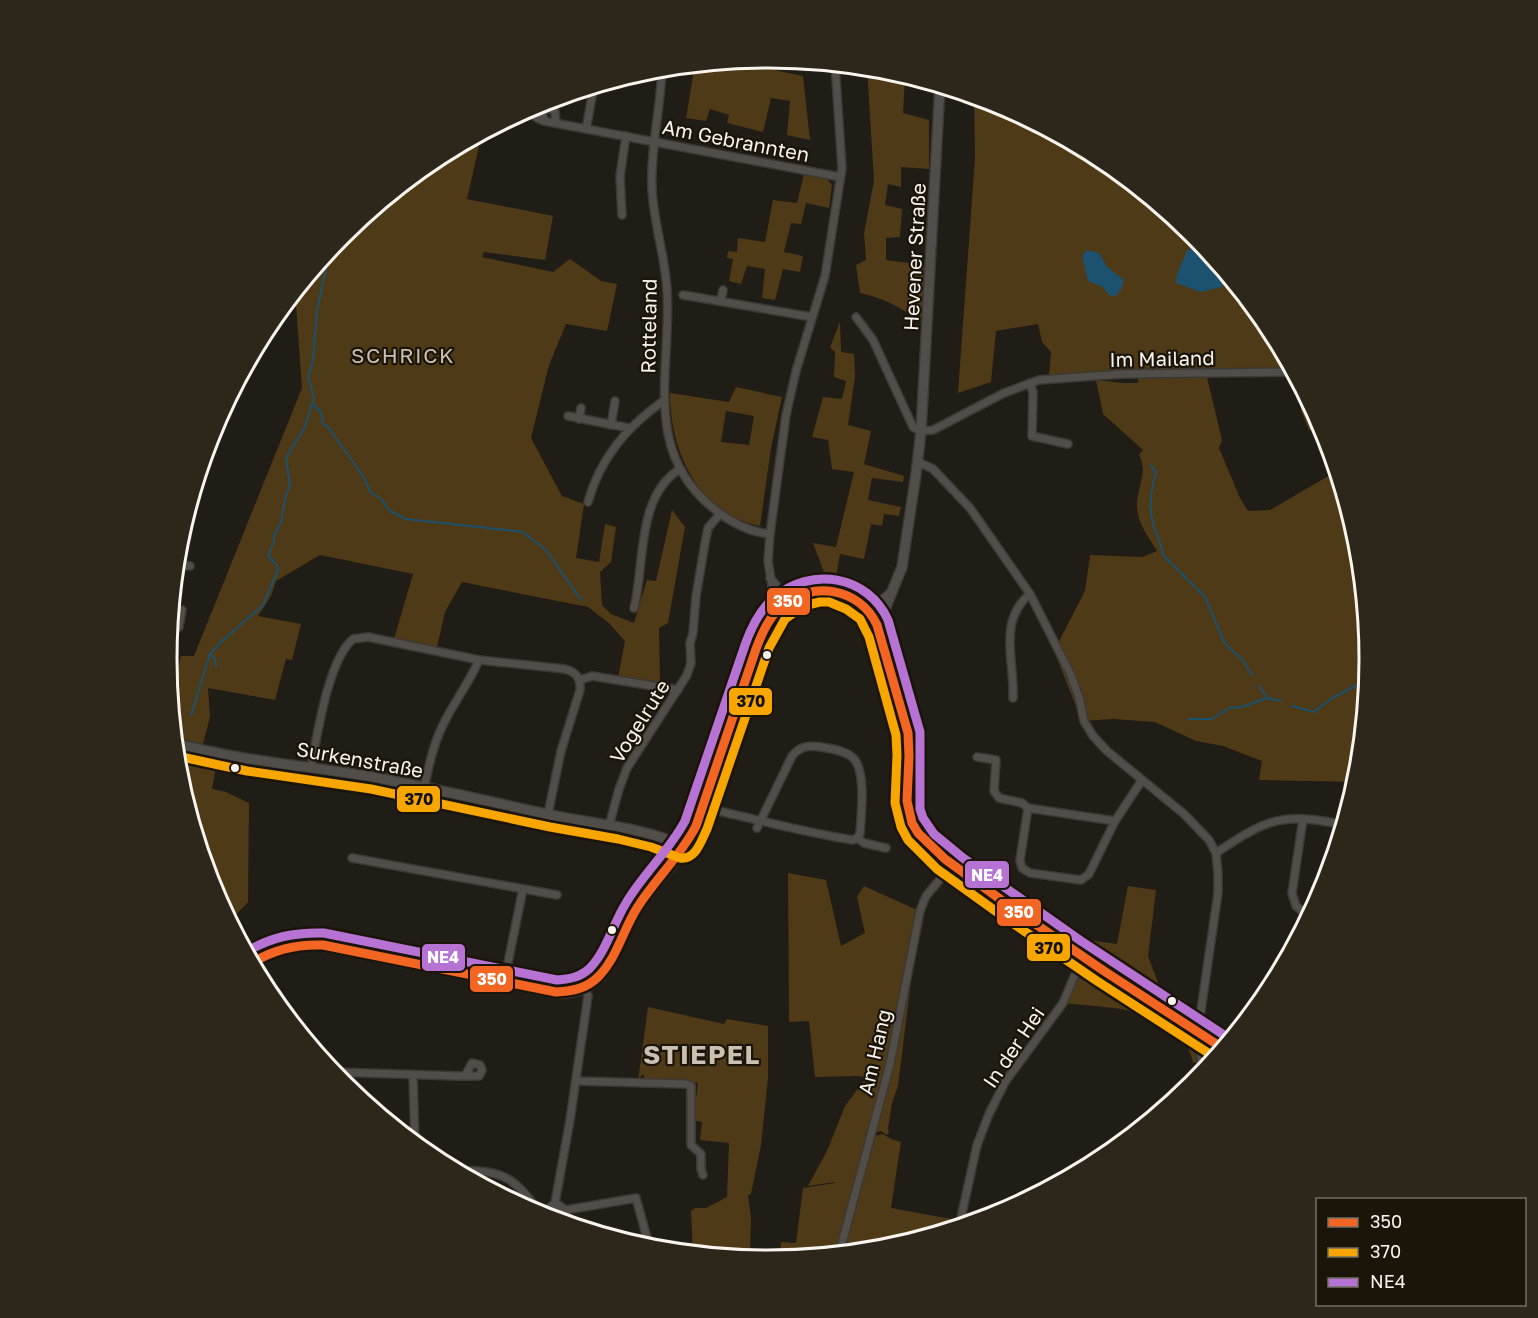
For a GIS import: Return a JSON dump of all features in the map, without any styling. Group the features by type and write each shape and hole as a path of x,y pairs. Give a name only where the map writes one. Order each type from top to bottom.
{"main road":[{"path":"259,959 290,946 323,945 422,963 504,982 567,992 593,982 606,968 629,915 696,825 747,678 768,633 786,605 802,602 818,594 847,604 870,617 885,658 910,744 906,798 908,813 918,834 953,864 1082,958 1217,1045"}],"street":[{"path":"786,605 770,578 768,561 770,534 786,415 825,276 840,177 842,157 836,72"},
{"name":"Rotteland","path":"661,78 654,142 652,190 667,292 663,401 669,439 680,469 697,494 720,514 749,530 770,534"},
{"name":"Hevener Straße","path":"870,617 885,609 902,567 918,462 940,93"},
{"path":"586,129 592,95"},
{"name":"Am Gebrannten","path":"552,110 555,112 556,123"},
{"name":"Am Gebrannten","path":"542,113 544,121"},
{"name":"Am Gebrannten","path":"535,116 544,121 840,177"},
{"path":"621,215 620,176 626,136"},
{"path":"722,301 723,290"},
{"path":"683,295 812,317"},
{"name":"Hevener Straße","path":"856,317 873,340 913,427 921,431"},
{"name":"Im Mailand","path":"921,431 933,430 1004,393 1039,380 1122,374 1286,372"},
{"path":"1030,383 1033,393 1032,436 1068,444"},
{"path":"610,425 615,400"},
{"path":"588,502 595,481 608,456 629,428 663,401"},
{"path":"579,419 581,408"},
{"path":"568,416 629,428"},
{"path":"918,462 933,469 970,508 1030,594 1074,682 1089,730 1107,751 1200,830 1216,853 1218,893 1198,1032 1201,1063"},
{"path":"634,608 638,592 638,570 653,504 666,481 680,469"},
{"name":"Vogelrute","path":"609,826 627,768 687,675 691,663 690,643 696,596 708,528 720,514"},
{"path":"186,565 190,566"},
{"path":"1013,698 1010,628 1016,608 1030,594"},
{"path":"179,627 182,610"},
{"path":"311,768 330,685 341,653 353,639 368,638 479,660 565,669 576,674 580,680 580,690 564,742 548,814"},
{"path":"424,788 432,751 443,726 471,680 479,660"},
{"path":"580,680 592,676 678,690"},
{"name":"Surkenstraße","path":"184,745 424,788 658,836 682,845"},
{"path":"701,807 760,820 796,830 853,840 861,834 861,771 856,761 844,752 822,747 809,745 796,750 760,820 757,828"},
{"path":"977,758 994,759 997,762 994,791 996,796 1022,803 1028,808 1115,821"},
{"path":"1028,808 1020,860 1022,868 1030,873 1081,880 1085,878 1115,821 1142,780"},
{"path":"1216,853 1248,831 1263,824 1289,818 1336,824"},
{"path":"1303,819 1292,893 1296,906 1304,912"},
{"path":"857,838 864,843 886,848"},
{"path":"352,858 377,859 557,895"},
{"name":"Am Hang","path":"841,1245 890,1064 920,911 926,896 953,864"},
{"path":"504,982 522,889"},
{"name":"In der Hei","path":"961,1218 976,1144 989,1114 1005,1082 1063,1003 1082,958"},
{"path":"550,1208 555,1203 576,1081 588,996 583,985"},
{"path":"348,1074 465,1076"},
{"path":"413,1075 415,1132"},
{"path":"576,1081 692,1086 691,1145 702,1154 703,1175"},
{"path":"474,1172 492,1173 507,1178 528,1199"},
{"path":"555,1203 566,1210 636,1198 647,1237"}],"shaded area":[{"path":"765,68 803,76 810,140 787,135 790,101 771,98 763,132 727,123 729,115 710,109 706,121 686,118 694,73"},
{"path":"868,76 905,84 903,113 929,120 929,169 901,167 901,187 888,184 885,205 902,209 900,237 886,238 886,260 924,265 922,323 892,304 860,293 856,265 866,260 864,233 874,181"},
{"path":"974,105 1031,128 1098,167 1159,214 1214,269 1261,330 1281,363 1284,368 1205,369 1222,440 1219,448 1240,498 1248,511 1270,510 1331,475 1349,544 1359,620 1359,698 1347,782 1259,780 1262,761 1223,746 1196,741 1155,722 1113,719 1082,721 1054,651 1085,591 1090,555 1142,557 1157,551 1143,528 1137,510 1143,473 1139,455 1143,450 1103,414 1096,380 1138,383 1139,371 1049,376 1051,352 1042,342 1038,324 996,331 991,382 958,393 975,158"},
{"path":"480,143 467,199 553,216 545,260 484,252 482,257 553,272 570,259 601,281 617,284 607,331 566,324 549,365 531,438 562,496 584,504 576,558 599,562 605,524 616,527 611,562 600,572 602,605 611,614 634,623 647,580 656,581 672,510 685,527 668,623 659,628 660,685 618,678 625,641 609,623 588,607 462,582 445,612 437,647 394,639 413,574 320,555 276,581 271,596 258,616 301,624 292,660 286,659 275,700 208,688 210,717 203,744 184,740 178,671 181,656 194,656 302,388 296,305 324,269 379,214 440,167"},
{"path":"804,174 827,179 832,185 829,208 806,203 801,224 791,223 784,252 803,256 800,272 783,269 775,300 762,298 765,269 747,266 741,284 729,281 733,259 727,258 728,251 737,252 738,238 765,242 773,200 797,203"},
{"path":"840,322 841,352 854,354 855,377 848,425 871,431 864,464 904,476 903,482 872,478 868,500 901,507 899,516 884,514 882,526 871,524 864,559 840,554 836,577 825,575 813,543 836,547 854,472 832,469 828,440 812,437 823,397 842,399 846,381 834,377 835,352 830,347"},
{"path":"736,387 782,397 771,448 760,526 738,519 720,508 704,494 692,477 675,437 670,393 729,402","holes":["726,411 754,416 749,445 721,442"]},
{"path":"1301,399 1314,430 1309,430 1301,410"},
{"path":"186,754 217,761 212,789 226,792 249,803 248,902 236,915 209,849 198,812"},
{"path":"788,873 826,880 841,946 865,933 857,897 864,886 917,910 893,1039 870,1133 864,1135 869,1135 839,1246 780,1250 781,1242 796,1243 803,1188 835,1183 808,1186 827,1151 845,1106 866,1078 859,1076 815,1077 809,1021 789,1022"},
{"path":"1128,886 1156,890 1148,956 1160,988 1183,999 1192,1007 1186,1012 1076,945 1016,903 1022,896 1081,939 1117,944"},
{"path":"911,965 913,965 898,1086 892,1103 889,1132 887,1135 881,1131 874,1133"},
{"path":"1083,966 1193,1036 1197,1062 1193,1063 1186,1044 1174,1030 1159,1020 1123,1009 1065,1003 1079,968"},
{"path":"648,1007 724,1024 727,1019 768,1026 768,1078 761,1145 751,1194 748,1195 751,1218 750,1250 693,1245 691,1211 695,1208 706,1208 727,1197 729,1143 700,1140 702,1122 693,1120 698,1083 644,1081 644,1075 638,1081"},
{"path":"883,1134 901,1142 891,1208 956,1220 884,1239 845,1245 874,1136"}],"water":[{"path":"1194,248 1214,269 1223,280 1222,287 1200,292 1176,283 1178,271 1187,250"},
{"path":"1087,250 1099,253 1107,267 1124,280 1115,297 1108,294 1103,287 1088,281 1082,256"}],"waterway":[{"path":"191,715 210,654 263,605 278,570 276,564 268,556 274,535 281,523 286,494 290,486 286,458 305,427 314,397 308,377 313,360 317,310 326,267"},
{"path":"312,404 321,412 323,424 328,427 363,476 371,493 380,498 390,511 406,519 523,532 546,550 581,600"},
{"path":"1151,465 1156,473 1151,513 1163,555 1205,597 1224,642 1243,661 1252,675"},
{"path":"211,655 215,659 216,666"},
{"path":"1292,706 1314,712 1331,699 1359,683"},
{"path":"1259,686 1267,698"},
{"path":"1267,698 1281,701"},
{"path":"1189,719 1212,719 1229,708 1242,707 1267,698"}],"transit line":[{"name":"NE4","path":"253,949 284,936 324,933 557,980 583,974 596,961 633,892 685,821 745,645 760,614 774,598 788,588 821,579 837,580 867,593 879,605 888,620 920,732 920,809 934,834 963,858 1081,941 1225,1036"},
{"name":"350","path":"259,959 286,948 323,945 556,992 573,990 589,984 605,969 637,908 683,848 696,826 763,631 777,610 794,598 807,593 834,592 859,603 869,612 877,625 908,733 907,801 912,823 918,833 945,859 1015,910 1217,1045"},
{"name":"370","path":"186,758 247,771 371,789 618,839 686,858 697,849 707,829 769,648 785,619 803,606 829,602 846,609 860,619 869,637 896,735 895,803 901,827 908,840 937,869 1008,920 1209,1054"}],"district":[{"name":"SCHRICK","path":"403,355"},
{"name":"STIEPEL","path":"702,1054"}]}
